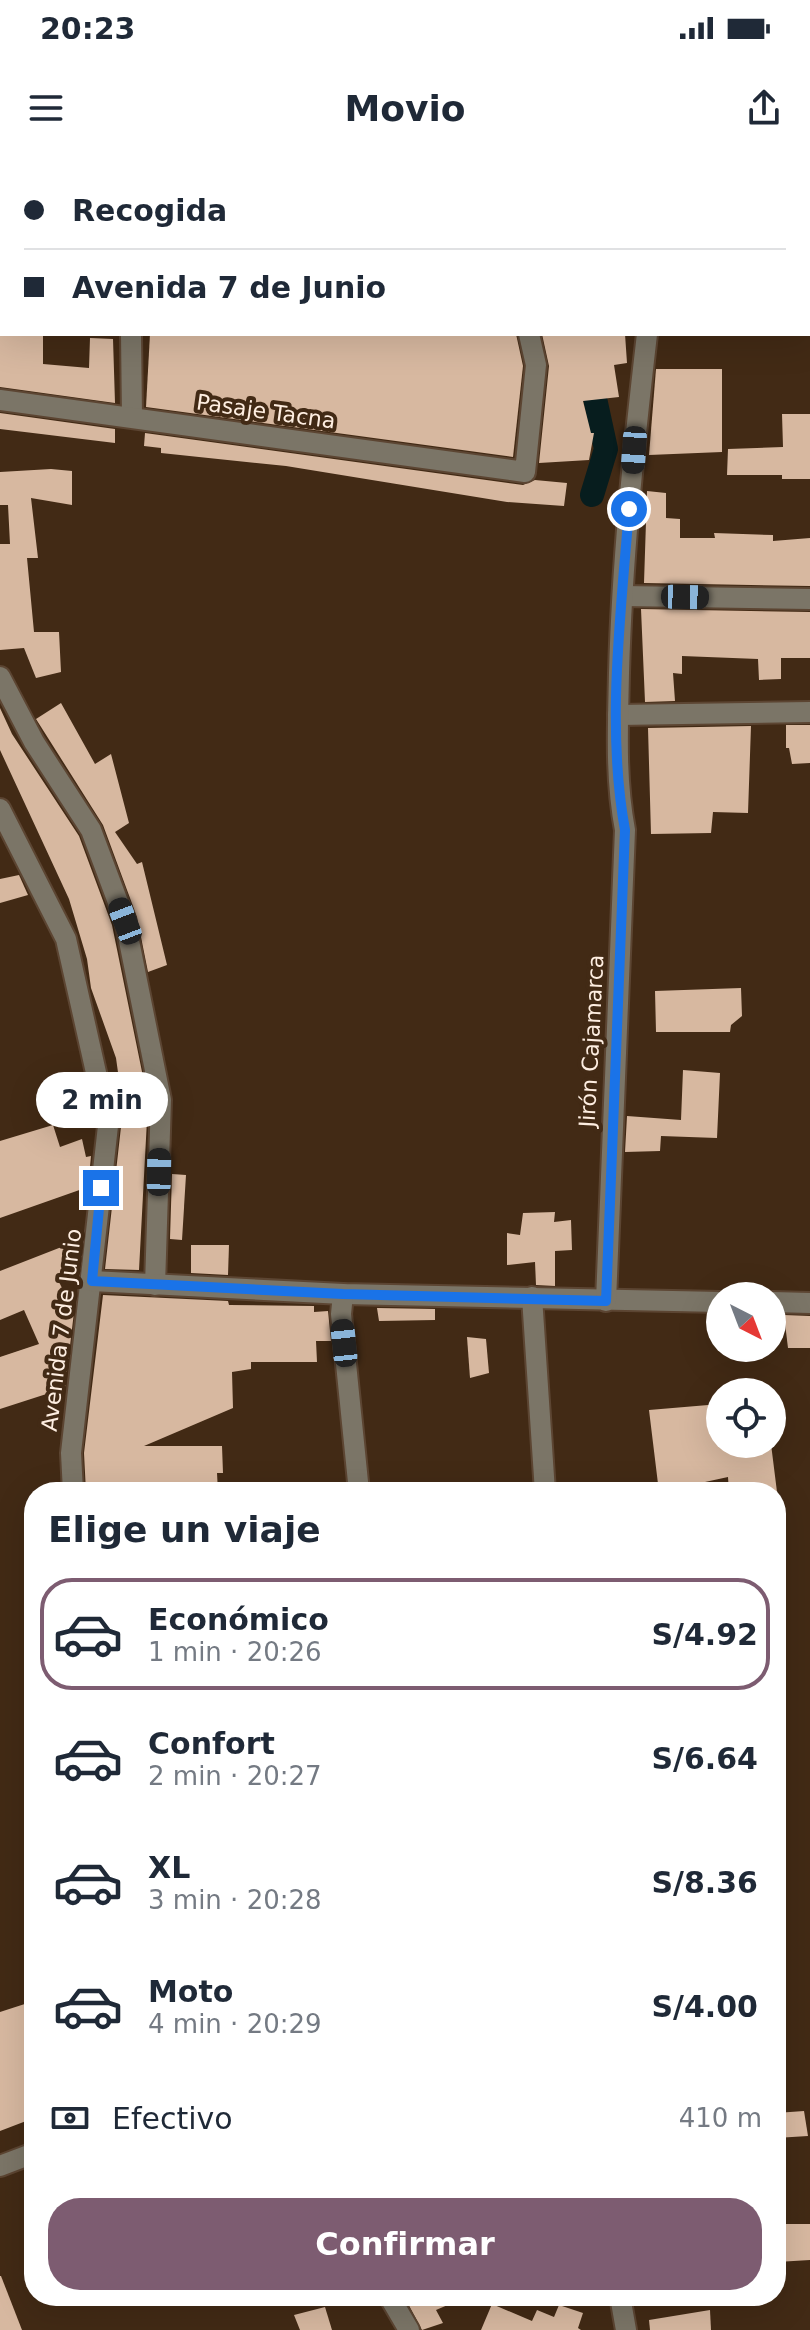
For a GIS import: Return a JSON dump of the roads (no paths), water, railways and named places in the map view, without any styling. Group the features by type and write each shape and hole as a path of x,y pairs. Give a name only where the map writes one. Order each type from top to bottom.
{"street":[{"path":"131,336 132,417"},
{"name":"Pasaje Tacna","path":"0,400 525,472 536,365 529,336"},
{"name":"Jirón Cajamarca","path":"606,1301 625,830 616,784 623,596 647,336"},
{"path":"623,596 810,599"},
{"path":"0,677 34,742 91,830 125,921 161,1100 155,1285"},
{"path":"618,715 810,712"},
{"name":"Avenida 7 de Junio","path":"0,809 66,939 108,1126 71,1453 72,1482"},
{"path":"92,1281 343,1294 706,1302"},
{"path":"343,1294 341,1314 358,1482"},
{"path":"532,1297 544,1482"},
{"path":"786,1302 810,1303"},
{"path":"0,2166 24,2157"},
{"path":"395,2306 409,2330"},
{"path":"622,2306 626,2330"}],"waterway":[{"path":"581,336 606,449 592,495"}]}
